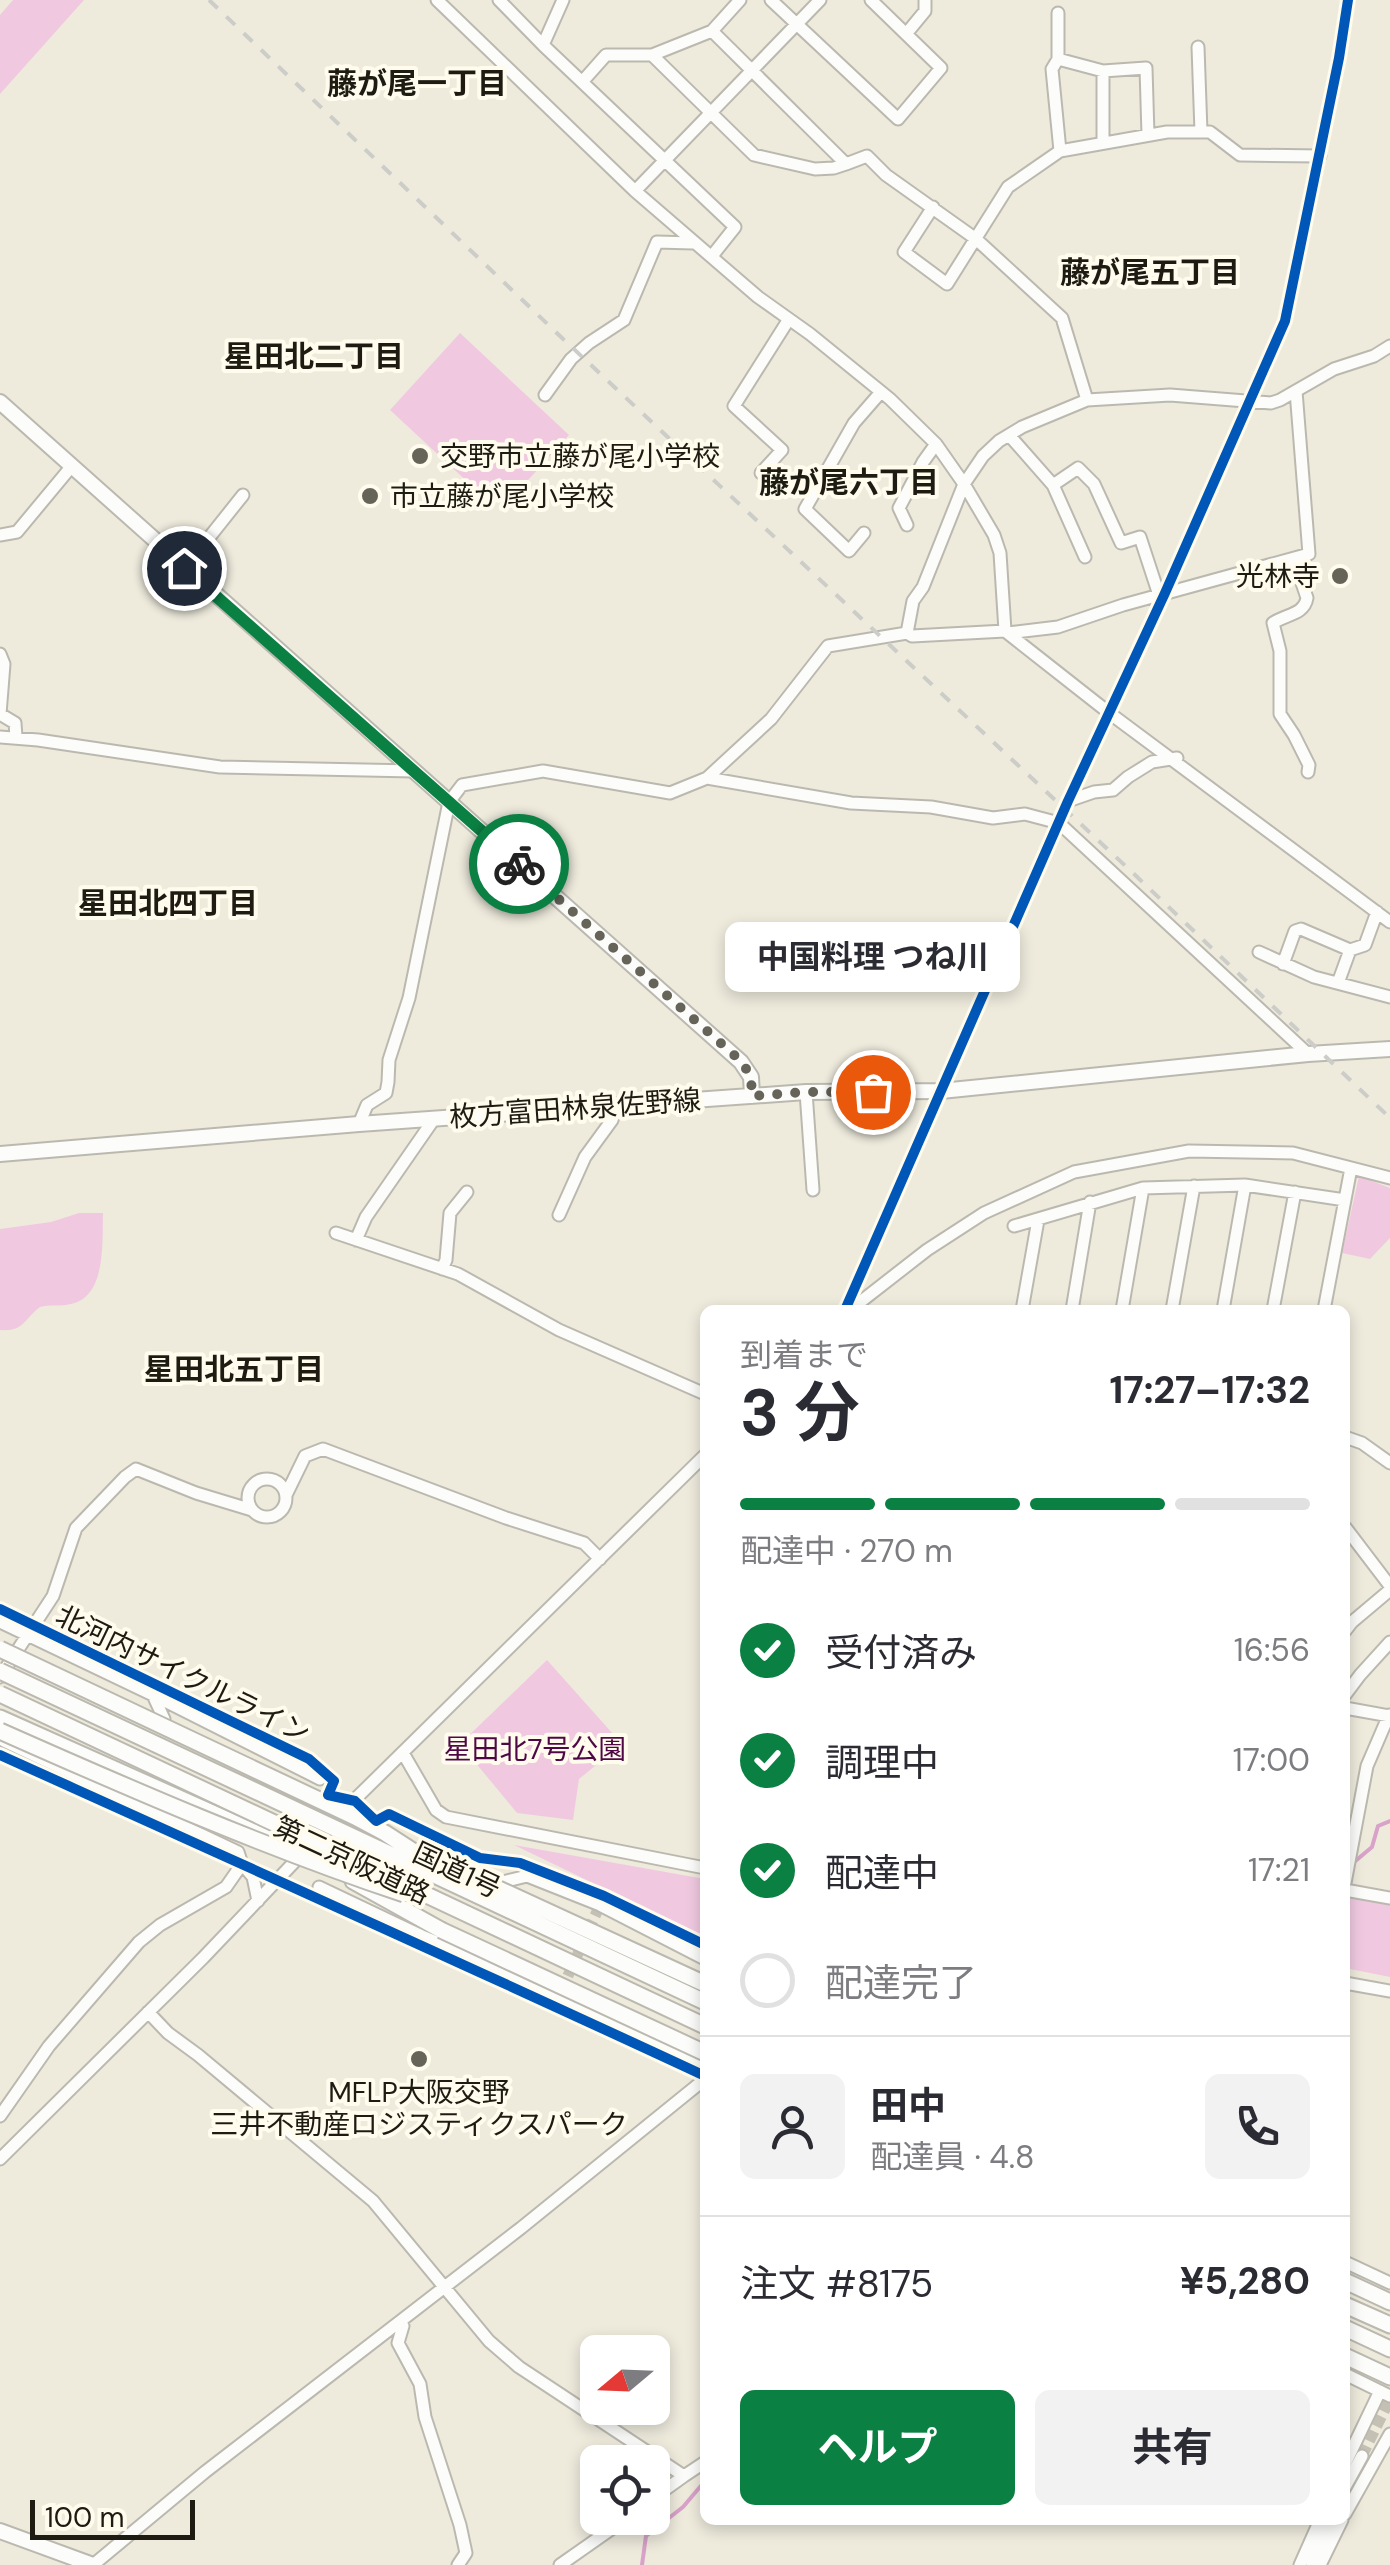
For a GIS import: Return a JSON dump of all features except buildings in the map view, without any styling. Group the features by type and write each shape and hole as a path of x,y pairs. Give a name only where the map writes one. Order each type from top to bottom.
{"highway":[{"name":"国道1号","path":"0,1637 164,1719 487,1891 700,1982"},
{"path":"0,1649 370,1825 487,1891"},
{"name":"第二京阪道路","path":"0,1674 487,1891 700,1999"},
{"name":"第二京阪道路","path":"0,1694 700,2024"},
{"name":"国道1号","path":"0,1718 258,1832 442,1930 700,2052"},
{"path":"0,1731 154,1800 312,1863 475,1917"},
{"path":"1350,2283 1390,2302"},
{"path":"1350,2306 1390,2325"},
{"path":"1350,2330 1389,2348"},
{"path":"1350,2358 1390,2377"}],"main road":[{"path":"0,402 742,1062 751,1077 752,1096"},
{"name":"枚方富田林泉佐野線","path":"0,1154 806,1092 941,1091 1390,1049"},
{"path":"0,2530 93,2565"}],"street":[{"path":"499,0 734,227 712,256"},
{"path":"543,45 563,0"},
{"path":"582,82 606,56 652,55 712,32 740,0"},
{"path":"771,0 898,119 941,68 871,0"},
{"path":"635,191 820,0"},
{"path":"906,34 925,11 925,0"},
{"path":"850,1305 1068,801 1285,321 1348,0"},
{"path":"444,2 635,191 758,297 882,392 936,444 994,535 1000,552 1006,632 1390,922"},
{"path":"1058,14 1058,59 1052,69 1060,151"},
{"path":"712,32 846,164"},
{"path":"1198,47 1201,132"},
{"path":"652,55 754,156 815,169 834,168 867,156 886,175 976,239 1062,318 1087,400"},
{"path":"1058,59 1103,72 1146,68 1148,135"},
{"path":"1103,72 1103,143"},
{"path":"933,207 904,252 946,284 1008,186 1060,151 1167,132 1210,132 1240,156 1320,156"},
{"path":"545,395 571,359 624,320 657,242 693,243"},
{"path":"761,473 782,450 734,406 789,319"},
{"path":"907,633 913,601 923,587 964,484 983,456 1009,435 1087,400 1170,395 1271,403 1334,368 1374,356 1390,346"},
{"path":"864,533 849,551 805,509 854,423 882,392"},
{"path":"359,1124 367,1104 386,1093 388,1060 409,998 449,802 462,785 543,771 670,793 707,778 771,719 828,646 907,633 912,636 1058,627 1309,554 1296,392"},
{"path":"1009,435 1053,485 1085,557"},
{"path":"907,525 899,508 936,444"},
{"path":"0,535 17,532 71,466"},
{"path":"1053,485 1078,468 1094,484 1121,543 1140,537 1162,594"},
{"path":"184,568 243,495"},
{"path":"1294,559 1308,598 1300,611 1273,623 1280,651 1280,714 1294,734 1308,772"},
{"path":"0,654 4,664 0,714 16,723 16,737"},
{"path":"0,737 220,767 414,771"},
{"path":"1068,801 1113,790 1152,762 1182,757 1230,794"},
{"path":"707,778 851,802 931,807 993,818 1025,814 1059,823 1308,1054"},
{"path":"1283,964 1295,930 1350,950 1366,945 1377,912"},
{"path":"1338,983 1350,950"},
{"path":"1259,952 1338,983 1390,996"},
{"path":"806,1092 813,1190"},
{"path":"559,1215 585,1156 612,1120 616,1106"},
{"path":"356,1240 366,1217 434,1119"},
{"path":"855,1305 984,1213 1074,1172 1190,1151 1293,1153 1390,1178"},
{"path":"1325,1305 1351,1168"},
{"path":"1014,1226 1143,1188 1245,1185 1344,1200"},
{"path":"1224,1305 1245,1185"},
{"path":"1173,1305 1194,1186"},
{"path":"1123,1305 1143,1188"},
{"path":"442,1269 450,1213 468,1192"},
{"path":"1274,1305 1296,1192"},
{"path":"1073,1305 1090,1202"},
{"path":"1023,1305 1038,1220"},
{"path":"336,1233 469,1279 559,1330 700,1392"},
{"path":"1350,1439 1390,1463"},
{"path":"0,1674 54,1596 76,1528 136,1469 262,1516 274,1515 284,1507 305,1456 323,1449 584,1543 600,1559"},
{"path":"0,2158 339,1815 700,1460"},
{"path":"252,1510 249,1492 262,1479 275,1480 286,1496"},
{"path":"1350,1534 1390,1588 1350,1625"},
{"path":"0,1622 320,1779"},
{"path":"1350,1689 1389,1645"},
{"path":"153,1695 164,1719"},
{"path":"1350,1709 1390,1716 1367,1766 1350,1860"},
{"path":"0,1739 238,1852 253,1878 258,1901"},
{"path":"403,1752 436,1810 446,1818 700,1867"},
{"path":"0,2116 48,2046 138,1942 226,1887 242,1864"},
{"path":"487,1891 527,1876 600,1904 700,1956"},
{"path":"319,1887 557,1999 700,2061"},
{"path":"1350,1888 1390,1898"},
{"path":"442,1930 459,1950"},
{"path":"1350,1984 1390,1992"},
{"path":"148,2012 168,2034 373,2201 489,2341 520,2367 684,2476"},
{"path":"93,2565 205,2472 700,2083"},
{"path":"1350,2264 1390,2283"},
{"path":"400,2322 403,2326 398,2344 420,2384 424,2417 460,2526 466,2553 458,2565"},
{"path":"1350,2376 1385,2394 1350,2453"},
{"path":"1350,2505 1388,2442 1360,2432"},
{"path":"1350,2478 1362,2456"},
{"path":"670,2486 700,2465"},
{"path":"1300,2565 1318,2525"},
{"path":"1312,2565 1329,2525"},
{"path":"1320,2565 1339,2525"},
{"path":"560,2565 603,2535"}],"green space":[{"path":"13,0 84,0 0,94 0,15"},
{"path":"460,333 569,435 510,500 486,499 390,410"},
{"path":"1359,1176 1390,1188 1390,1238 1370,1259 1342,1253"},
{"path":"79,1213 103,1213 100,1266 91,1291 71,1304 40,1307 19,1327 0,1330 0,1229 51,1222"},
{"name":"星田北7号公園","path":"547,1660 622,1744 579,1779 573,1820 517,1813 460,1744"},
{"path":"514,1845 700,1878 700,1935"},
{"path":"1350,1897 1390,1904 1390,1977 1350,1969"}],"waterway":[{"path":"1353,1863 1372,1847 1378,1826 1390,1821"},
{"path":"642,2565 646,2536 683,2507 700,2487"}],"tunnel":[{"path":"561,1991 600,1905"},
{"path":"1362,2456 1390,2399"}],"railway":[{"path":"209,0 1390,1118"}],"cycle path":[{"path":"847,1305 1068,801 1285,321 1348,0"},
{"name":"北河内サイクルライン","path":"0,1609 309,1759 334,1781 328,1795 355,1801 376,1821 389,1814 480,1858 520,1863 604,1896 700,1943"},
{"path":"0,1755 700,2074"}],"way so far":[{"path":"519,864 742,1062 751,1077 752,1096 873,1092"}],"place":[{"name":"交野市立藤が尾小学校","path":"420,456"},
{"name":"市立藤が尾小学校","path":"370,496"},
{"name":"光林寺","path":"1340,576"},
{"name":"中国料理 つね川","path":"873,1092"},
{"name":"MFLP大阪交野 三井不動産ロジスティクスパーク","path":"419,2059"}],"district":[{"name":"藤が尾一丁目","path":"417,84"},
{"name":"藤が尾五丁目","path":"1150,273"},
{"name":"星田北二丁目","path":"314,357"},
{"name":"藤が尾六丁目","path":"849,483"},
{"name":"星田北四丁目","path":"168,904"},
{"name":"星田北五丁目","path":"234,1370"}],"route":[{"path":"184,568 519,864"}]}
